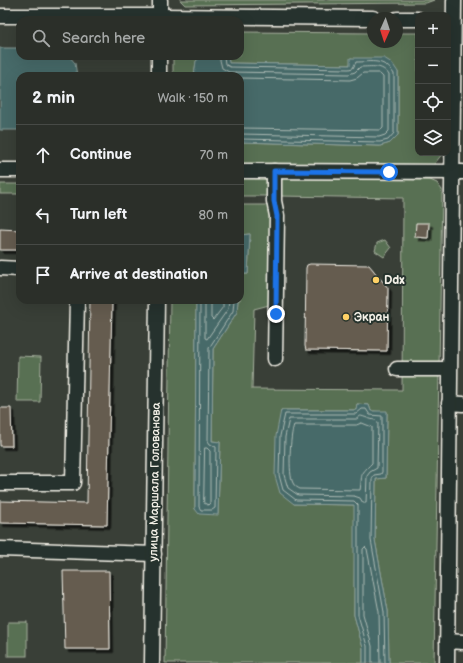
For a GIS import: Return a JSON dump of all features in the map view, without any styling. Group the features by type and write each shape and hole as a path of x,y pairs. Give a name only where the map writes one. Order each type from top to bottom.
{"street":[{"path":"160,0 160,16"},
{"path":"446,663 456,403 449,369 458,172 454,0"},
{"path":"0,16 16,16"},
{"path":"244,18 367,18"},
{"path":"403,19 415,19"},
{"path":"159,60 159,72"},
{"path":"0,170 16,170"},
{"path":"244,171 458,172"},
{"path":"274,171 274,201 277,216 275,359"},
{"path":"0,268 16,269"},
{"path":"0,483 73,483 77,304"},
{"name":"улица Маршала Голованова","path":"152,663 157,304"},
{"path":"397,369 449,369"},
{"path":"0,549 154,554"},
{"path":"447,641 463,642"}],"green space":[{"path":"180,0 434,0 426,3 185,5"},
{"path":"244,32 367,33 367,48 403,48 403,33 415,33 415,156 441,156 431,168 244,164 244,142 380,146 390,143 398,135 398,72 351,58 350,65 229,63 229,60 244,60"},
{"path":"173,60 197,60 195,72 173,72"},
{"path":"244,178 269,178 270,196 244,196"},
{"path":"279,178 430,180 437,183 442,190 434,663 389,663 388,611 375,540 376,479 386,478 387,412 371,411 369,405 357,404 356,410 281,410 294,504 355,505 354,615 363,648 363,663 165,663 170,304 196,304 195,509 218,514 220,442 212,441 213,349 237,312 238,304 244,304 244,274 248,274 250,234 244,235 244,205 270,205 269,305 254,309 252,389 402,390 403,198 279,196"},
{"path":"0,184 16,184 16,194 0,194"},
{"path":"385,240 391,248 384,257 375,251 377,243"},
{"path":"18,356 41,357 40,402 17,402"},
{"path":"8,622 27,622 27,656 8,656"}],"water":[{"path":"0,48 16,48 16,60 72,60 75,63 76,72 16,72 16,130 0,130"},
{"path":"350,58 384,58 392,63 398,72 398,135 390,143 380,146 244,142 244,72 195,72 196,61 229,60 229,63 350,65"},
{"path":"250,234 248,274 244,274 244,235"},
{"path":"196,304 238,304 237,312 213,349 212,441 220,442 218,515 199,514 195,509"},
{"path":"357,404 369,405 371,411 387,411 386,478 376,479 375,540 388,611 389,663 363,663 363,648 354,615 354,505 294,504 280,493 275,476 276,436 281,410 356,410"}],"building":[{"path":"416,223 429,223 428,238 415,237"},
{"path":"0,229 16,230 16,250 0,250"},
{"name":"Экран","path":"307,265 369,265 388,288 387,351 306,350 306,268"},
{"path":"90,304 112,304 107,525 0,523 0,501 87,503"},
{"path":"0,408 11,408 12,446 0,446"},
{"path":"63,571 109,571 110,649 65,649"}],"place":[{"name":"Ddx","path":"376,280"},
{"name":"Экран","path":"346,317"}],"route":[{"path":"276,314 277,216 274,201 274,171 389,172"}]}
